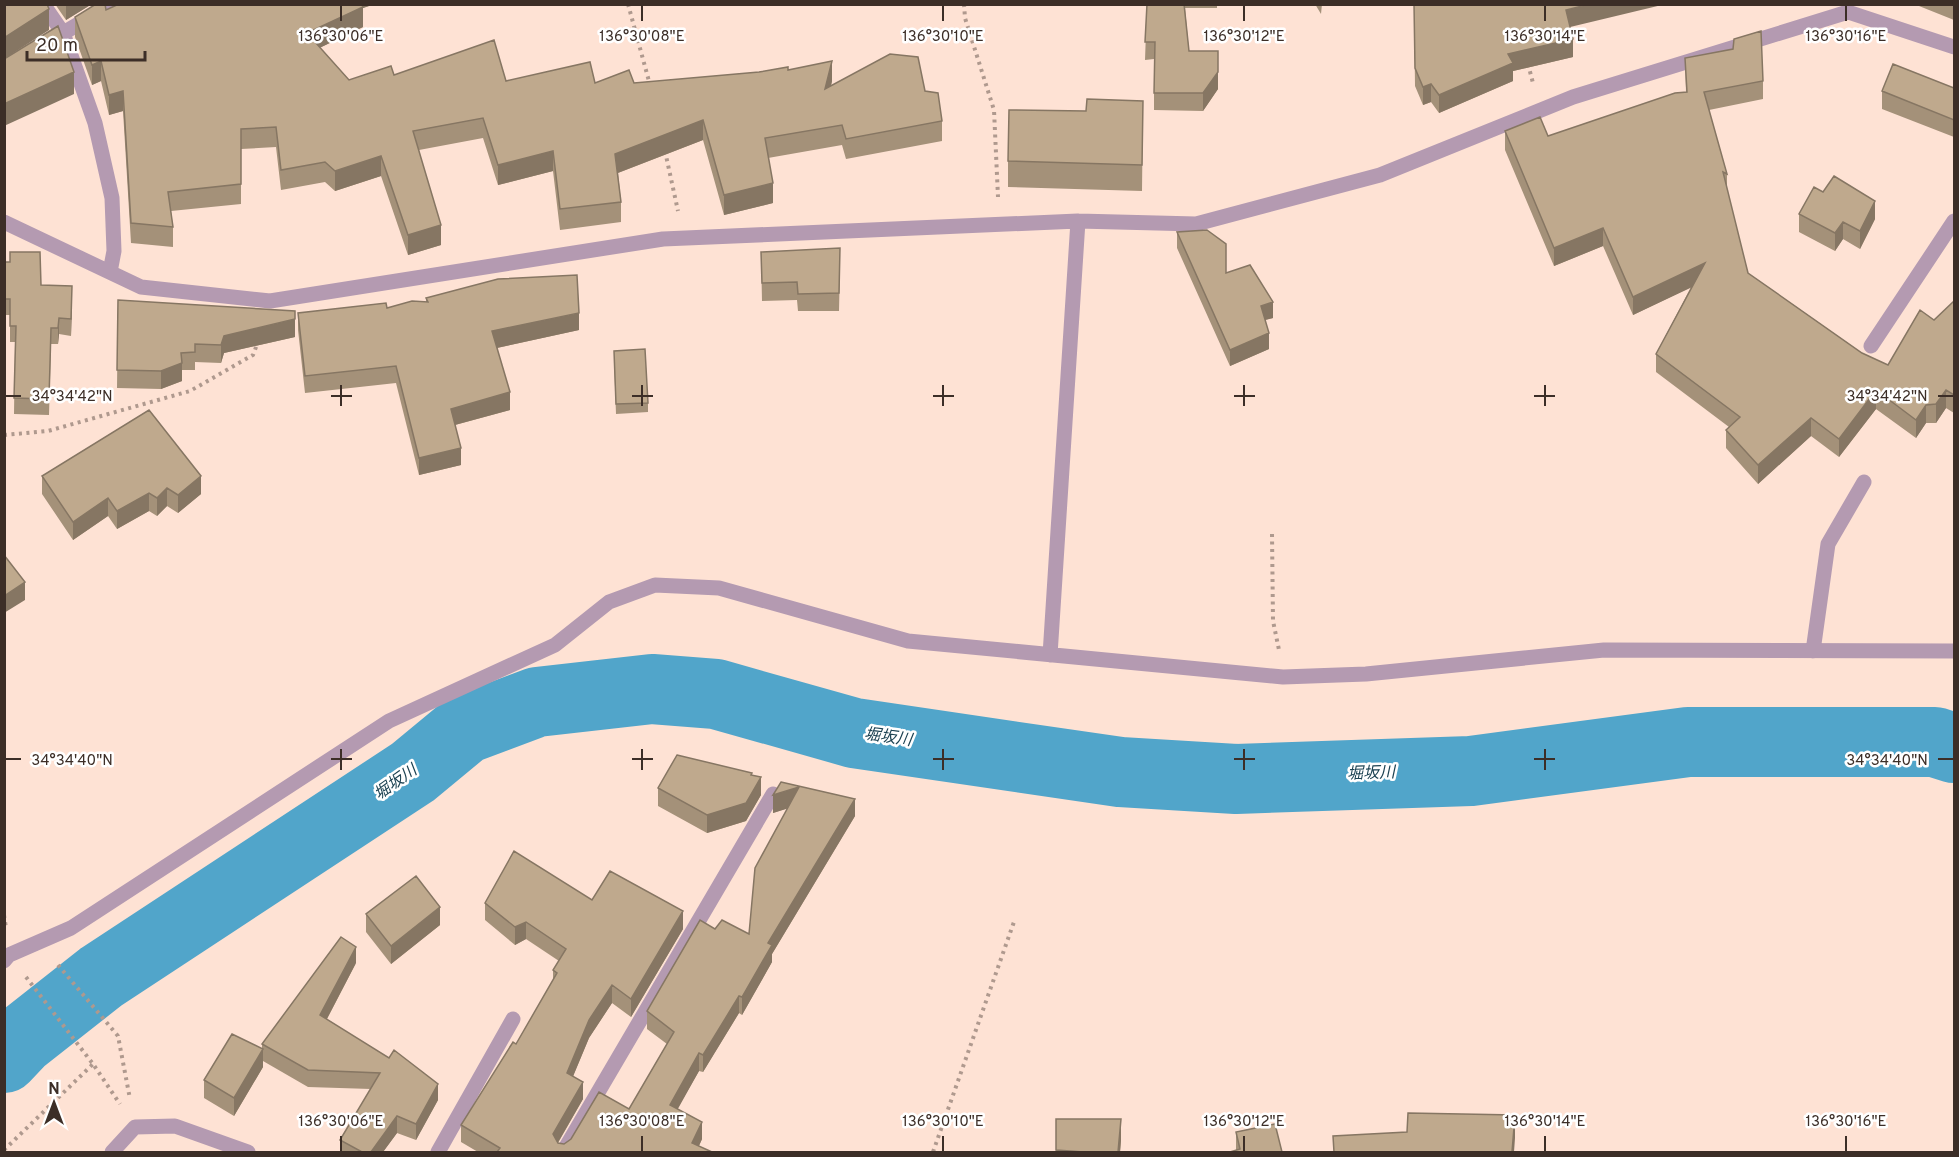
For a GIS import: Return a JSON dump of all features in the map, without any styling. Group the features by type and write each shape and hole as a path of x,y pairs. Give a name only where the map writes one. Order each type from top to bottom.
{"street":[{"path":"43,4 63,33 95,123 112,198 114,251 110,272"},
{"path":"43,46 112,4"},
{"path":"4,222 141,287 270,301 663,239 1078,221 1196,224 1380,175 1573,97 1847,8 1954,47"},
{"path":"1050,655 1078,221"},
{"path":"1871,346 1954,221"},
{"path":"1813,651 1828,544 1864,482"},
{"path":"7,958 71,928 389,721 555,645 609,602 655,585 719,588 908,641 1283,678 1366,674 1604,650 1954,651"},
{"path":"563,1152 773,794"},
{"path":"438,1152 513,1019"},
{"path":"112,1152 135,1127 175,1126 248,1152"}],"path":[{"path":"628,4 652,95"},
{"path":"964,4 965,18 994,110 1000,224"},
{"path":"1528,60 1539,110"},
{"path":"665,150 684,238"},
{"path":"4,435 48,431 190,391 253,355 265,325 270,301"},
{"path":"1272,534 1273,621 1283,678"},
{"path":"933,1152 1015,919"},
{"path":"7,958 93,1065 135,1127"},
{"path":"56,962 118,1036 135,1127"},
{"path":"4,1150 93,1065"}],"building":[{"path":"4,4 47,4 49,9 4,38"},
{"path":"96,4 105,4 106,10 119,4 361,4 363,7 307,33 349,80 391,66 394,75 494,40 506,81 590,62 595,83 629,70 634,83 759,72 788,67 788,70 832,61 825,89 890,54 918,57 925,91 938,93 942,121 846,139 842,125 765,138 773,183 724,195 703,120 615,154 621,202 560,209 553,151 498,165 483,118 413,131 441,225 408,235 381,156 335,171 325,162 281,170 276,127 241,129 241,184 168,192 173,227 131,223 123,91 109,95 101,61 92,65 75,17"},
{"path":"1147,4 1184,4 1189,51 1218,51 1218,72 1203,93 1154,93 1155,42 1145,42"},
{"path":"1414,4 1590,4 1566,10 1573,39 1508,54 1513,63 1439,95 1431,84 1423,87 1415,68"},
{"path":"58,26 74,72 4,104 4,59"},
{"path":"1761,31 1763,81 1704,92 1727,174 1723,172 1748,273 1862,353 1888,365 1920,310 1934,320 1954,301 1954,395 1946,390 1936,404 1926,405 1916,420 1876,390 1839,439 1811,418 1758,465 1726,430 1740,417 1656,354 1705,263 1633,297 1603,228 1554,248 1505,131 1540,117 1548,136 1675,93 1687,92 1685,58 1733,49 1734,39"},
{"path":"1893,64 1954,88 1954,120 1882,91"},
{"path":"1087,99 1143,101 1142,165 1008,161 1009,110 1086,111"},
{"path":"1834,176 1875,201 1860,231 1843,222 1835,233 1799,214 1814,187 1823,192"},
{"path":"1207,230 1226,244 1226,273 1250,265 1273,302 1261,306 1269,333 1230,350 1177,232"},
{"path":"840,248 839,293 798,294 797,282 762,283 761,252"},
{"path":"10,252 40,252 41,285 72,286 71,319 59,318 58,328 51,328 49,399 14,398 16,326 10,326 10,299 4,299 4,262 10,262"},
{"path":"577,275 579,313 492,331 510,392 451,409 461,448 419,458 396,366 305,376 298,313 386,303 387,308 412,301 428,302 426,298 498,279"},
{"path":"118,300 295,311 295,319 224,336 221,345 195,344 195,352 181,353 182,363 161,371 117,370"},
{"path":"645,349 648,403 616,404 614,351"},
{"path":"149,410 201,476 178,495 167,488 157,498 149,493 117,511 108,498 73,522 42,476"},
{"path":"4,555 25,582 4,596"},
{"path":"677,755 761,777 746,803 707,815 658,788"},
{"path":"781,782 855,799 768,943 772,945 742,997 739,996 703,1055 699,1053 670,1105 702,1122 692,1143 712,1152 497,1152 500,1148 461,1125 513,1042 516,1044 557,973 553,970 566,949 526,922 515,927 485,903 514,851 592,900 610,871 683,911 631,999 612,985 589,1020 567,1073 583,1082 553,1134 558,1143 564,1144 571,1139 599,1092 629,1109 674,1032 647,1011 700,920 715,929 722,920 749,934 755,868 799,787 773,795"},
{"path":"416,876 440,907 391,946 366,914"},
{"path":"341,937 356,947 320,1015 389,1058 394,1050 438,1084 416,1124 397,1116 371,1152 362,1152 340,1140 380,1073 308,1070 262,1044"},
{"path":"232,1034 263,1049 234,1098 204,1080"},
{"path":"1408,1113 1515,1115 1512,1152 1334,1152 1333,1136 1407,1132"},
{"path":"1056,1119 1121,1119 1118,1152 1056,1150"},
{"path":"1275,1124 1282,1152 1230,1152 1240,1149 1236,1132"}],"waterway":[{"name":"堀坂川","path":"4,1058 21,1040 101,977 413,772 465,729 537,702 652,689 716,694 854,733 1120,772 1236,779 1471,771 1688,742 1935,742 1954,748"}]}
